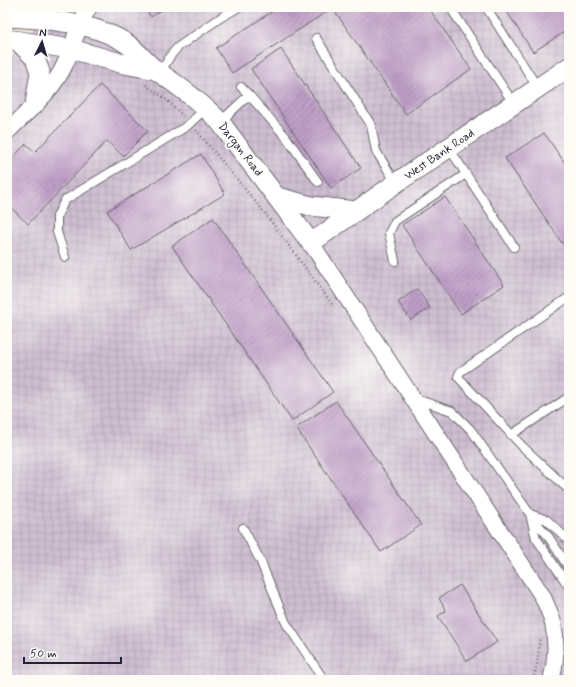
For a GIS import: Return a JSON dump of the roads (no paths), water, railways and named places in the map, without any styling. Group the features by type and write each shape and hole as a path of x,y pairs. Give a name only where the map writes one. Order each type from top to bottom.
{"street":[{"path":"7,132 48,92 59,75 71,49 78,25 89,7"},
{"name":"Dargan Road","path":"7,17 32,18 78,25 113,36 130,46 158,72 206,108 220,122 311,243"},
{"path":"13,40 35,58 40,72 35,104"},
{"name":"Dargan Road","path":"13,40 71,49 158,72"},
{"name":"West Bank Road","path":"311,243 396,183 569,67"},
{"path":"277,197 311,206 356,211"},
{"path":"311,243 543,597 553,623 555,645 554,669 551,680"}],"lane":[{"path":"158,72 178,47 238,7"},
{"path":"450,7 514,104"},
{"path":"486,7 538,88"},
{"path":"316,38 371,126 376,151 396,183"},
{"path":"242,88 286,137 318,182"},
{"path":"220,122 249,95"},
{"path":"65,257 57,232 57,216 64,200 190,123 206,108"},
{"path":"449,148 514,247"},
{"path":"395,261 389,234 395,221 466,174"},
{"path":"569,297 460,372 458,377 511,435 569,490"},
{"path":"511,435 569,397"},
{"path":"413,398 452,411 471,430 530,514 548,536 569,568"},
{"path":"530,514 547,520 569,541"},
{"path":"530,514 536,538 569,587"},
{"path":"243,528 260,560 286,623 324,680"}]}
